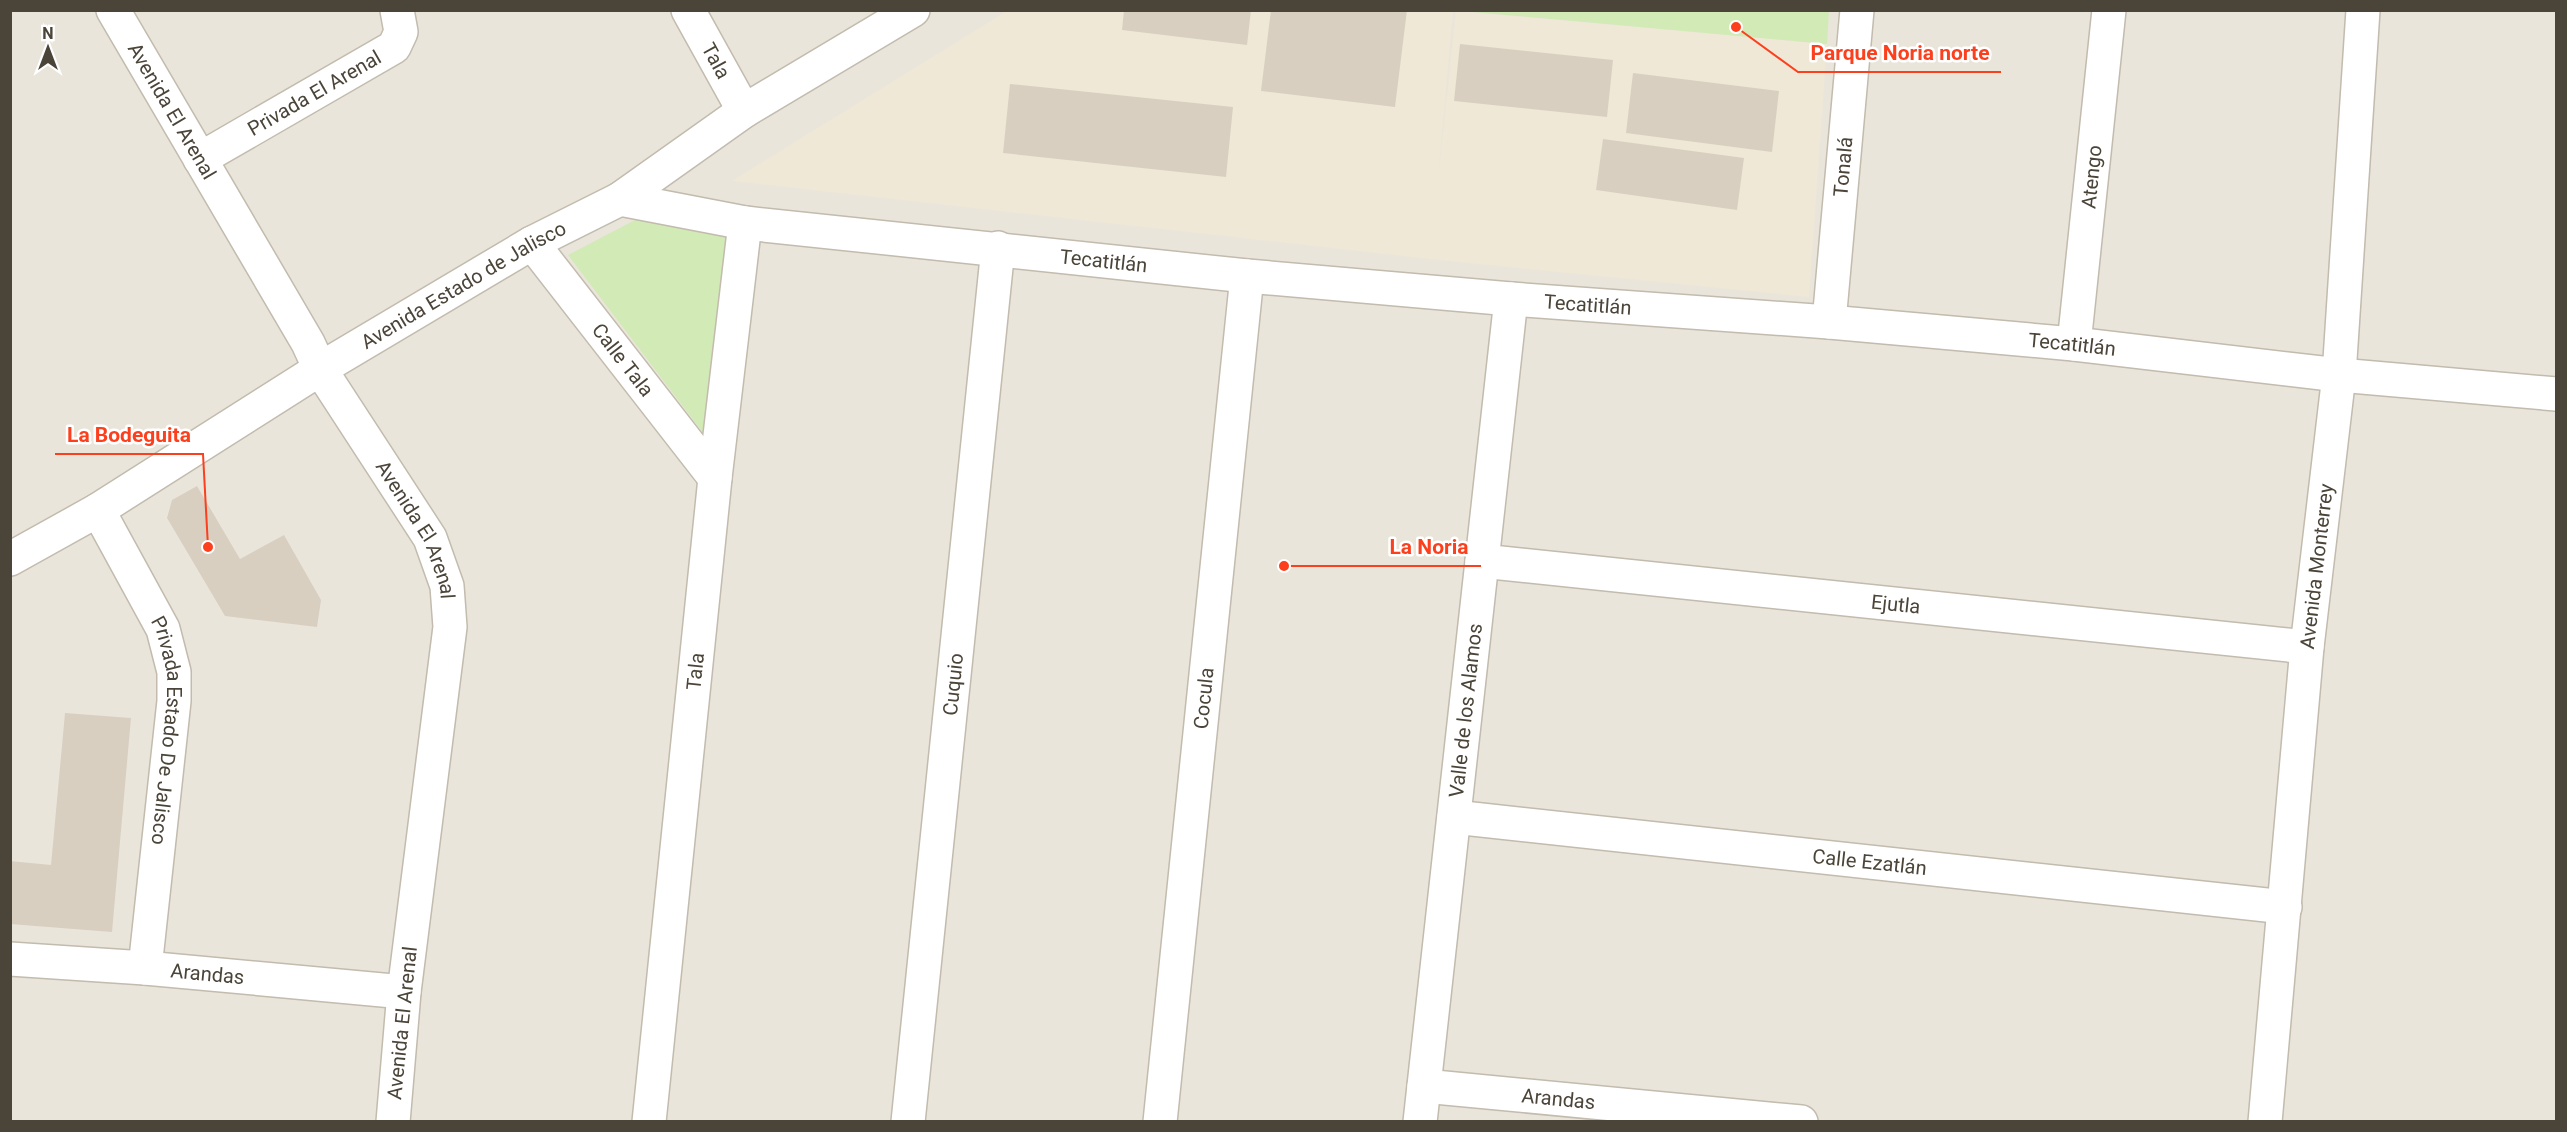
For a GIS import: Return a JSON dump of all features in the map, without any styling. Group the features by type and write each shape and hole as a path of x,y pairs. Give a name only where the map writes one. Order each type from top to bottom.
{"street":[{"name":"Avenida El Arenal","path":"113,10 308,343 320,369 430,538 447,586 450,627 404,993 393,1122"},
{"name":"Privada El Arenal","path":"200,159 394,47 401,32 397,10"},
{"name":"Tala","path":"688,10 744,111"},
{"name":"Avenida Estado de Jalisco","path":"10,559 98,510 320,369 532,243 620,199 744,111 913,10"},
{"name":"Tonalá","path":"1829,322 1857,10"},
{"name":"Atengo","path":"2074,344 2109,10"},
{"name":"Avenida Monterrey","path":"2265,1122 2307,647 2339,375 2363,10"},
{"name":"Tecatitlán","path":"620,199 745,223 1247,276 1829,322 2074,344 2339,375 2556,394"},
{"name":"Tala","path":"649,1122 715,478 745,223"},
{"name":"Calle Tala","path":"532,243 715,478"},
{"name":"Cuquio","path":"908,1122 998,248"},
{"name":"Cocula","path":"1160,1122 1247,276"},
{"name":"Valle de los Alamos","path":"1420,1122 1511,298"},
{"name":"Privada Estado De Jalisco","path":"98,510 163,629 174,672 174,701 145,968"},
{"name":"Ejutla","path":"1482,561 2307,647"},
{"name":"Calle Ezatlán","path":"1454,817 2285,908"},
{"name":"Arandas","path":"10,959 145,968 404,993"},
{"name":"Arandas","path":"1424,1086 1801,1122"}],"shaded area":[{"path":"11,11 2556,11 2556,1121 11,1121"},
{"path":"1007,11 1453,11 1437,189 1456,11 1827,44 1809,297 1430,259 732,181"}],"green space":[{"path":"1462,11 1829,11 1827,44"},
{"path":"637,219 726,236 704,434 568,255"}],"building":[{"path":"1124,10 1251,10 1247,45 1122,30"},
{"path":"1271,10 1407,10 1395,107 1261,91"},
{"path":"1460,44 1613,60 1607,117 1454,101"},
{"path":"1633,73 1779,91 1772,152 1626,133"},
{"path":"1010,84 1233,107 1226,177 1003,153"},
{"path":"1603,139 1744,158 1737,210 1596,190"},
{"path":"197,486 240,559 284,535 321,600 317,627 225,616 167,518 172,500"},
{"path":"65,713 131,718 112,932 10,924 10,861 51,865"}],"place":[{"name":"Parque Noria norte","path":"1736,27"},
{"name":"La Bodeguita","path":"208,547"},
{"name":"La Noria","path":"1284,566"}]}
